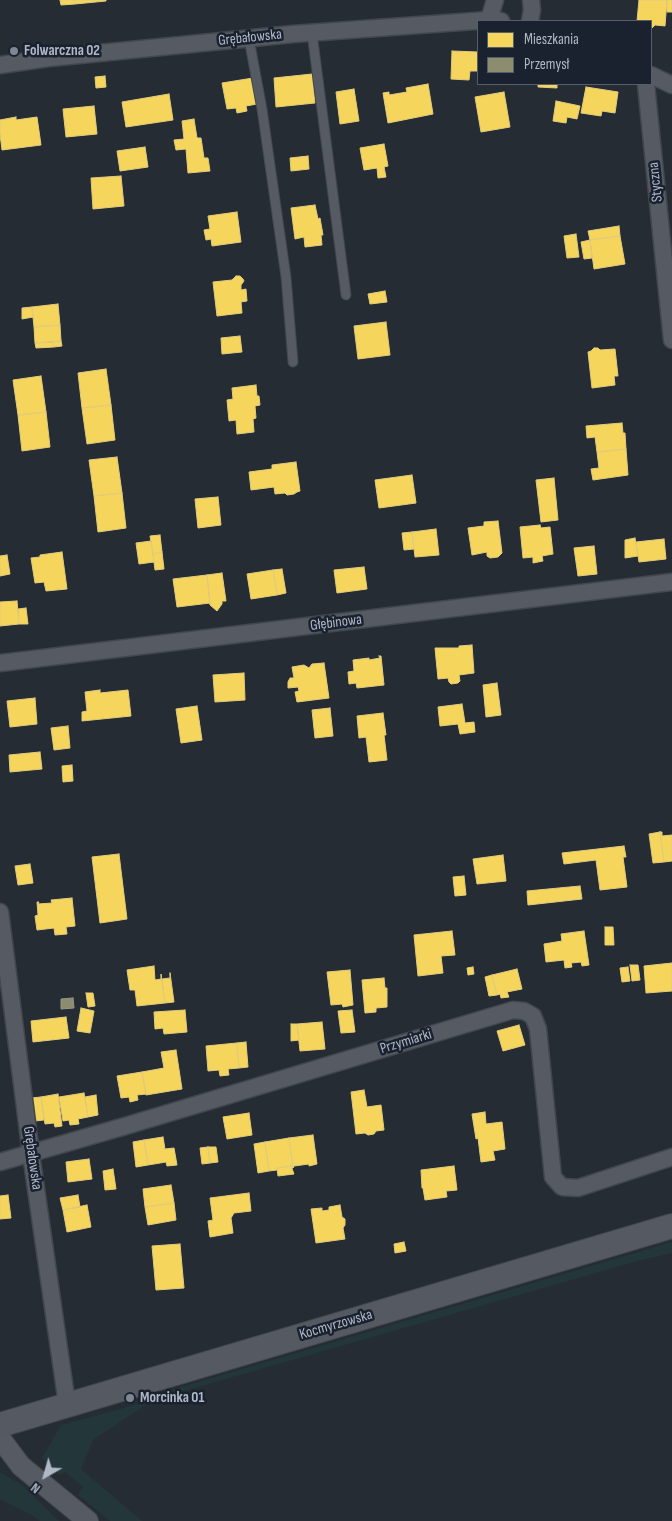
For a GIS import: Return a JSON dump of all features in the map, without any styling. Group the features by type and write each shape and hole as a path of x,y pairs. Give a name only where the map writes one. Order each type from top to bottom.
{"main road":[{"name":"Kocmyrzowska","path":"0,1424 672,1226"}],"street":[{"path":"494,0 495,20"},
{"path":"530,20 531,0"},
{"name":"Grębałowska","path":"0,65 49,58 312,33 477,21"},
{"path":"652,75 672,85"},
{"name":"Styczna","path":"646,85 672,340"},
{"name":"Głębinowa","path":"0,663 672,582"},
{"name":"Grębałowska","path":"0,912 31,1154 67,1404"},
{"name":"Przymiarki","path":"0,1162 512,1010 524,1011 533,1016 538,1029 553,1177 562,1187 578,1188 672,1157"},
{"path":"0,1438 22,1466 88,1521"}],"lane":[{"path":"312,33 346,295"},
{"path":"249,39 262,109 286,277 293,362"}],"green space":[{"path":"672,1242 672,1253 641,1260 153,1400 154,1395"},
{"path":"153,1400 93,1440 81,1469 142,1521 110,1521 78,1495 83,1487 65,1472 60,1475 42,1458 61,1425"},
{"path":"0,1472 22,1485 59,1521 40,1521 0,1499"}],"building: Mieszkania":[{"path":"60,0 74,0 75,4 61,5"},
{"path":"74,0 106,0 106,1 75,4"},
{"path":"639,0 667,0 665,26 655,25 652,28 652,20 637,20"},
{"path":"667,0 672,0 672,12 667,12"},
{"path":"452,51 477,52 477,71 470,71 469,80 451,79"},
{"path":"312,74 315,103 276,107 274,78"},
{"path":"105,76 106,87 96,88 95,77"},
{"path":"253,78 257,104 246,106 247,111 237,113 236,108 227,109 222,83"},
{"path":"428,84 433,114 388,123 383,93 389,92 389,95 407,92 406,88"},
{"path":"538,85 557,85 557,88 538,87"},
{"path":"586,87 618,92 615,113 602,111 601,116 581,113"},
{"path":"354,89 359,121 340,124 336,92"},
{"path":"504,92 510,127 481,132 475,97"},
{"path":"169,94 173,120 126,127 122,102"},
{"path":"556,101 580,106 577,119 567,117 566,123 553,121"},
{"path":"94,106 97,134 66,137 63,109"},
{"path":"16,117 16,120 37,117 41,145 2,150 0,120"},
{"path":"194,119 197,138 201,138 204,158 208,158 210,171 188,173 186,149 176,150 174,140 184,139 182,121"},
{"path":"384,144 388,166 384,167 386,177 378,178 377,168 364,170 360,148"},
{"path":"145,147 148,167 120,171 117,151"},
{"path":"308,156 309,169 291,171 290,158"},
{"path":"121,176 124,206 93,209 91,178"},
{"path":"315,205 323,235 321,235 322,245 305,247 304,237 295,239 291,208"},
{"path":"237,212 241,242 212,246 211,239 206,240 204,230 210,229 208,216"},
{"path":"619,226 620,236 590,240 588,231"},
{"path":"576,234 579,257 567,258 564,236"},
{"path":"620,236 625,264 594,269 590,240"},
{"path":"590,240 592,258 584,259 581,242"},
{"path":"236,276 240,276 244,281 241,285 241,290 246,289 247,301 241,302 242,313 217,316 213,282 232,280"},
{"path":"385,291 387,302 370,304 368,294"},
{"path":"58,304 60,325 34,327 32,307"},
{"path":"32,307 33,317 22,319 22,308"},
{"path":"386,322 390,355 358,359 354,326"},
{"path":"60,325 61,341 35,343 34,327"},
{"path":"240,336 242,352 222,354 221,338"},
{"path":"61,341 62,346 54,347 53,342"},
{"path":"53,342 54,347 36,348 35,343"},
{"path":"594,348 600,350 615,349 618,376 614,376 615,385 592,388 588,352"},
{"path":"106,369 111,405 82,408 78,373"},
{"path":"41,376 46,412 18,415 13,380"},
{"path":"256,385 260,405 255,406 254,432 237,434 236,420 229,421 227,400 233,399 232,388"},
{"path":"111,405 115,440 87,444 82,408"},
{"path":"46,412 50,447 22,451 18,415"},
{"path":"622,423 626,449 597,452 595,437 587,438 586,426"},
{"path":"626,449 628,475 593,480 591,469 599,468 597,452"},
{"path":"117,457 122,493 94,496 89,460"},
{"path":"296,462 300,491 287,495 285,493 275,494 274,487 251,490 249,472 272,469 272,465"},
{"path":"412,475 416,503 379,508 375,480"},
{"path":"554,478 558,520 541,522 536,480"},
{"path":"122,493 126,528 98,532 94,496"},
{"path":"218,497 221,525 198,528 195,499"},
{"path":"498,521 502,553 498,557 490,558 487,556 487,552 472,555 468,528 484,526 484,522"},
{"path":"540,525 541,528 550,527 553,554 542,556 543,561 533,563 533,557 523,558 520,527"},
{"path":"436,529 439,555 415,557 412,532"},
{"path":"412,532 414,549 404,550 402,533"},
{"path":"160,535 162,552 153,554 150,536"},
{"path":"635,538 638,556 625,558 625,540"},
{"path":"664,539 666,559 639,562 636,542"},
{"path":"151,541 154,562 139,564 136,543"},
{"path":"594,546 597,574 578,576 574,548"},
{"path":"62,552 67,589 46,591 44,582 35,583 31,558"},
{"path":"162,552 164,569 155,570 153,554"},
{"path":"7,555 10,574 0,576 0,556"},
{"path":"364,567 367,589 337,593 334,570"},
{"path":"282,569 286,593 277,595 273,570"},
{"path":"273,570 277,595 251,599 247,574"},
{"path":"222,573 226,601 222,601 217,611 210,605 207,575"},
{"path":"207,575 210,603 177,607 173,579"},
{"path":"17,601 19,624 0,626 0,602"},
{"path":"26,608 28,624 19,624 18,609"},
{"path":"472,645 474,673 459,675 460,681 458,683 451,684 448,678 438,679 435,648 459,648 459,646"},
{"path":"379,656 381,656 384,685 357,688 356,683 349,684 348,672 354,671 353,660 369,658 369,660 380,658"},
{"path":"324,663 329,698 297,702 295,692 299,691 298,687 288,688 290,678 294,678 292,667 304,665 309,668 312,664"},
{"path":"244,673 245,700 215,702 213,675"},
{"path":"497,683 501,715 486,717 483,685"},
{"path":"100,690 100,693 128,690 131,716 82,721 82,712 87,711 85,692"},
{"path":"35,698 37,724 10,727 7,701"},
{"path":"462,704 465,723 474,722 475,732 460,734 458,724 440,726 438,707"},
{"path":"197,706 202,740 181,743 176,709"},
{"path":"330,708 333,736 315,738 312,710"},
{"path":"383,713 387,760 369,762 366,737 359,738 357,716"},
{"path":"68,726 70,748 54,750 51,728"},
{"path":"40,752 42,769 10,772 9,755"},
{"path":"72,765 73,781 63,782 62,766"},
{"path":"660,832 662,832 662,836 672,835 672,861 664,862"},
{"path":"660,832 664,862 653,863 649,834"},
{"path":"624,846 626,857 623,857 627,887 600,890 596,860 564,864 562,853"},
{"path":"119,854 127,919 100,923 92,857"},
{"path":"503,855 506,881 477,884 473,859"},
{"path":"30,864 33,883 18,885 15,866"},
{"path":"464,876 466,895 455,896 453,877"},
{"path":"580,886 582,899 528,905 527,891"},
{"path":"72,898 75,926 66,927 67,934 55,935 54,928 37,930 35,916 38,915 37,902 39,902 38,904 52,903 51,900"},
{"path":"605,927 613,927 614,945 605,945"},
{"path":"452,931 455,955 441,956 443,973 418,976 414,935"},
{"path":"584,931 589,965 582,966 581,962 571,963 572,967 565,968 564,960 546,962 544,944 562,941 561,934"},
{"path":"672,963 672,991 646,993 644,966"},
{"path":"630,965 638,965 640,980 632,981"},
{"path":"154,966 155,980 161,979 161,974 165,1003 137,1006 135,990 130,990 127,970"},
{"path":"473,967 474,974 468,975 467,968"},
{"path":"628,967 630,981 622,982 620,968"},
{"path":"517,969 522,989 507,992 509,997 501,998 500,994 497,995 492,975"},
{"path":"350,970 353,1005 343,1007 342,1004 331,1005 327,972"},
{"path":"170,973 174,1002 165,1003 162,979 170,978"},
{"path":"492,975 497,995 489,996 485,977"},
{"path":"384,978 385,988 387,988 387,1007 376,1008 376,1012 365,1013 362,980"},
{"path":"86,993 93,993 95,1006 88,1007"},
{"path":"81,1008 94,1011 90,1033 77,1031"},
{"path":"185,1010 187,1032 164,1034 163,1028 155,1029 154,1012"},
{"path":"352,1010 355,1032 341,1033 338,1011"},
{"path":"66,1017 69,1038 33,1042 31,1021"},
{"path":"322,1022 325,1049 300,1051 297,1024"},
{"path":"291,1024 297,1024 299,1040 291,1041"},
{"path":"519,1025 525,1045 503,1051 497,1031"},
{"path":"246,1042 248,1067 239,1068 237,1043"},
{"path":"237,1043 239,1068 228,1069 229,1075 220,1076 219,1070 208,1071 206,1046"},
{"path":"176,1050 182,1089 146,1095 142,1072 164,1068 161,1052"},
{"path":"142,1072 146,1094 137,1095 138,1100 130,1102 129,1097 121,1098 117,1076"},
{"path":"364,1090 367,1107 381,1105 384,1130 368,1135 365,1133 356,1134 351,1092"},
{"path":"84,1093 88,1117 78,1119 79,1124 70,1125 69,1120 63,1121 59,1097"},
{"path":"58,1094 62,1126 55,1127 54,1123 45,1124 41,1097"},
{"path":"96,1095 98,1115 88,1117 85,1097"},
{"path":"41,1097 44,1120 35,1121 31,1098"},
{"path":"485,1112 486,1124 502,1122 505,1149 493,1151 495,1160 481,1162 472,1114"},
{"path":"249,1113 252,1135 227,1139 223,1117"},
{"path":"313,1135 317,1164 294,1166 293,1168 289,1138"},
{"path":"163,1137 165,1149 174,1148 177,1165 167,1166 166,1162 148,1165 144,1140"},
{"path":"289,1138 293,1168 291,1166 269,1171 265,1142"},
{"path":"144,1140 148,1165 136,1167 133,1142"},
{"path":"265,1142 269,1171 258,1173 254,1144"},
{"path":"208,1147 210,1163 202,1164 200,1148"},
{"path":"208,1147 216,1147 218,1162 210,1163"},
{"path":"89,1159 92,1179 68,1182 66,1162"},
{"path":"291,1166 294,1174 278,1176 277,1168"},
{"path":"454,1166 457,1190 446,1191 447,1197 425,1200 421,1170"},
{"path":"113,1169 116,1189 105,1190 103,1171"},
{"path":"171,1185 174,1203 145,1207 143,1189"},
{"path":"249,1193 251,1211 234,1213 231,1218 233,1233 210,1237 208,1221 213,1220 210,1198"},
{"path":"8,1195 11,1218 0,1219 0,1196"},
{"path":"78,1195 80,1207 63,1210 60,1198"},
{"path":"174,1203 176,1220 148,1225 145,1207"},
{"path":"87,1205 91,1227 67,1232 63,1210"},
{"path":"340,1205 342,1217 345,1219 343,1228 345,1239 316,1243 311,1209 322,1208 322,1211 329,1210 329,1207"},
{"path":"404,1242 406,1251 395,1253 394,1244"},
{"path":"180,1244 184,1288 156,1290 152,1246"}],"building: Przemysł":[{"path":"73,998 74,1008 61,1009 61,999"}],"place":[{"name":"Folwarczna 02","path":"14,51"},
{"name":"Morcinka 01","path":"130,1398"}]}
